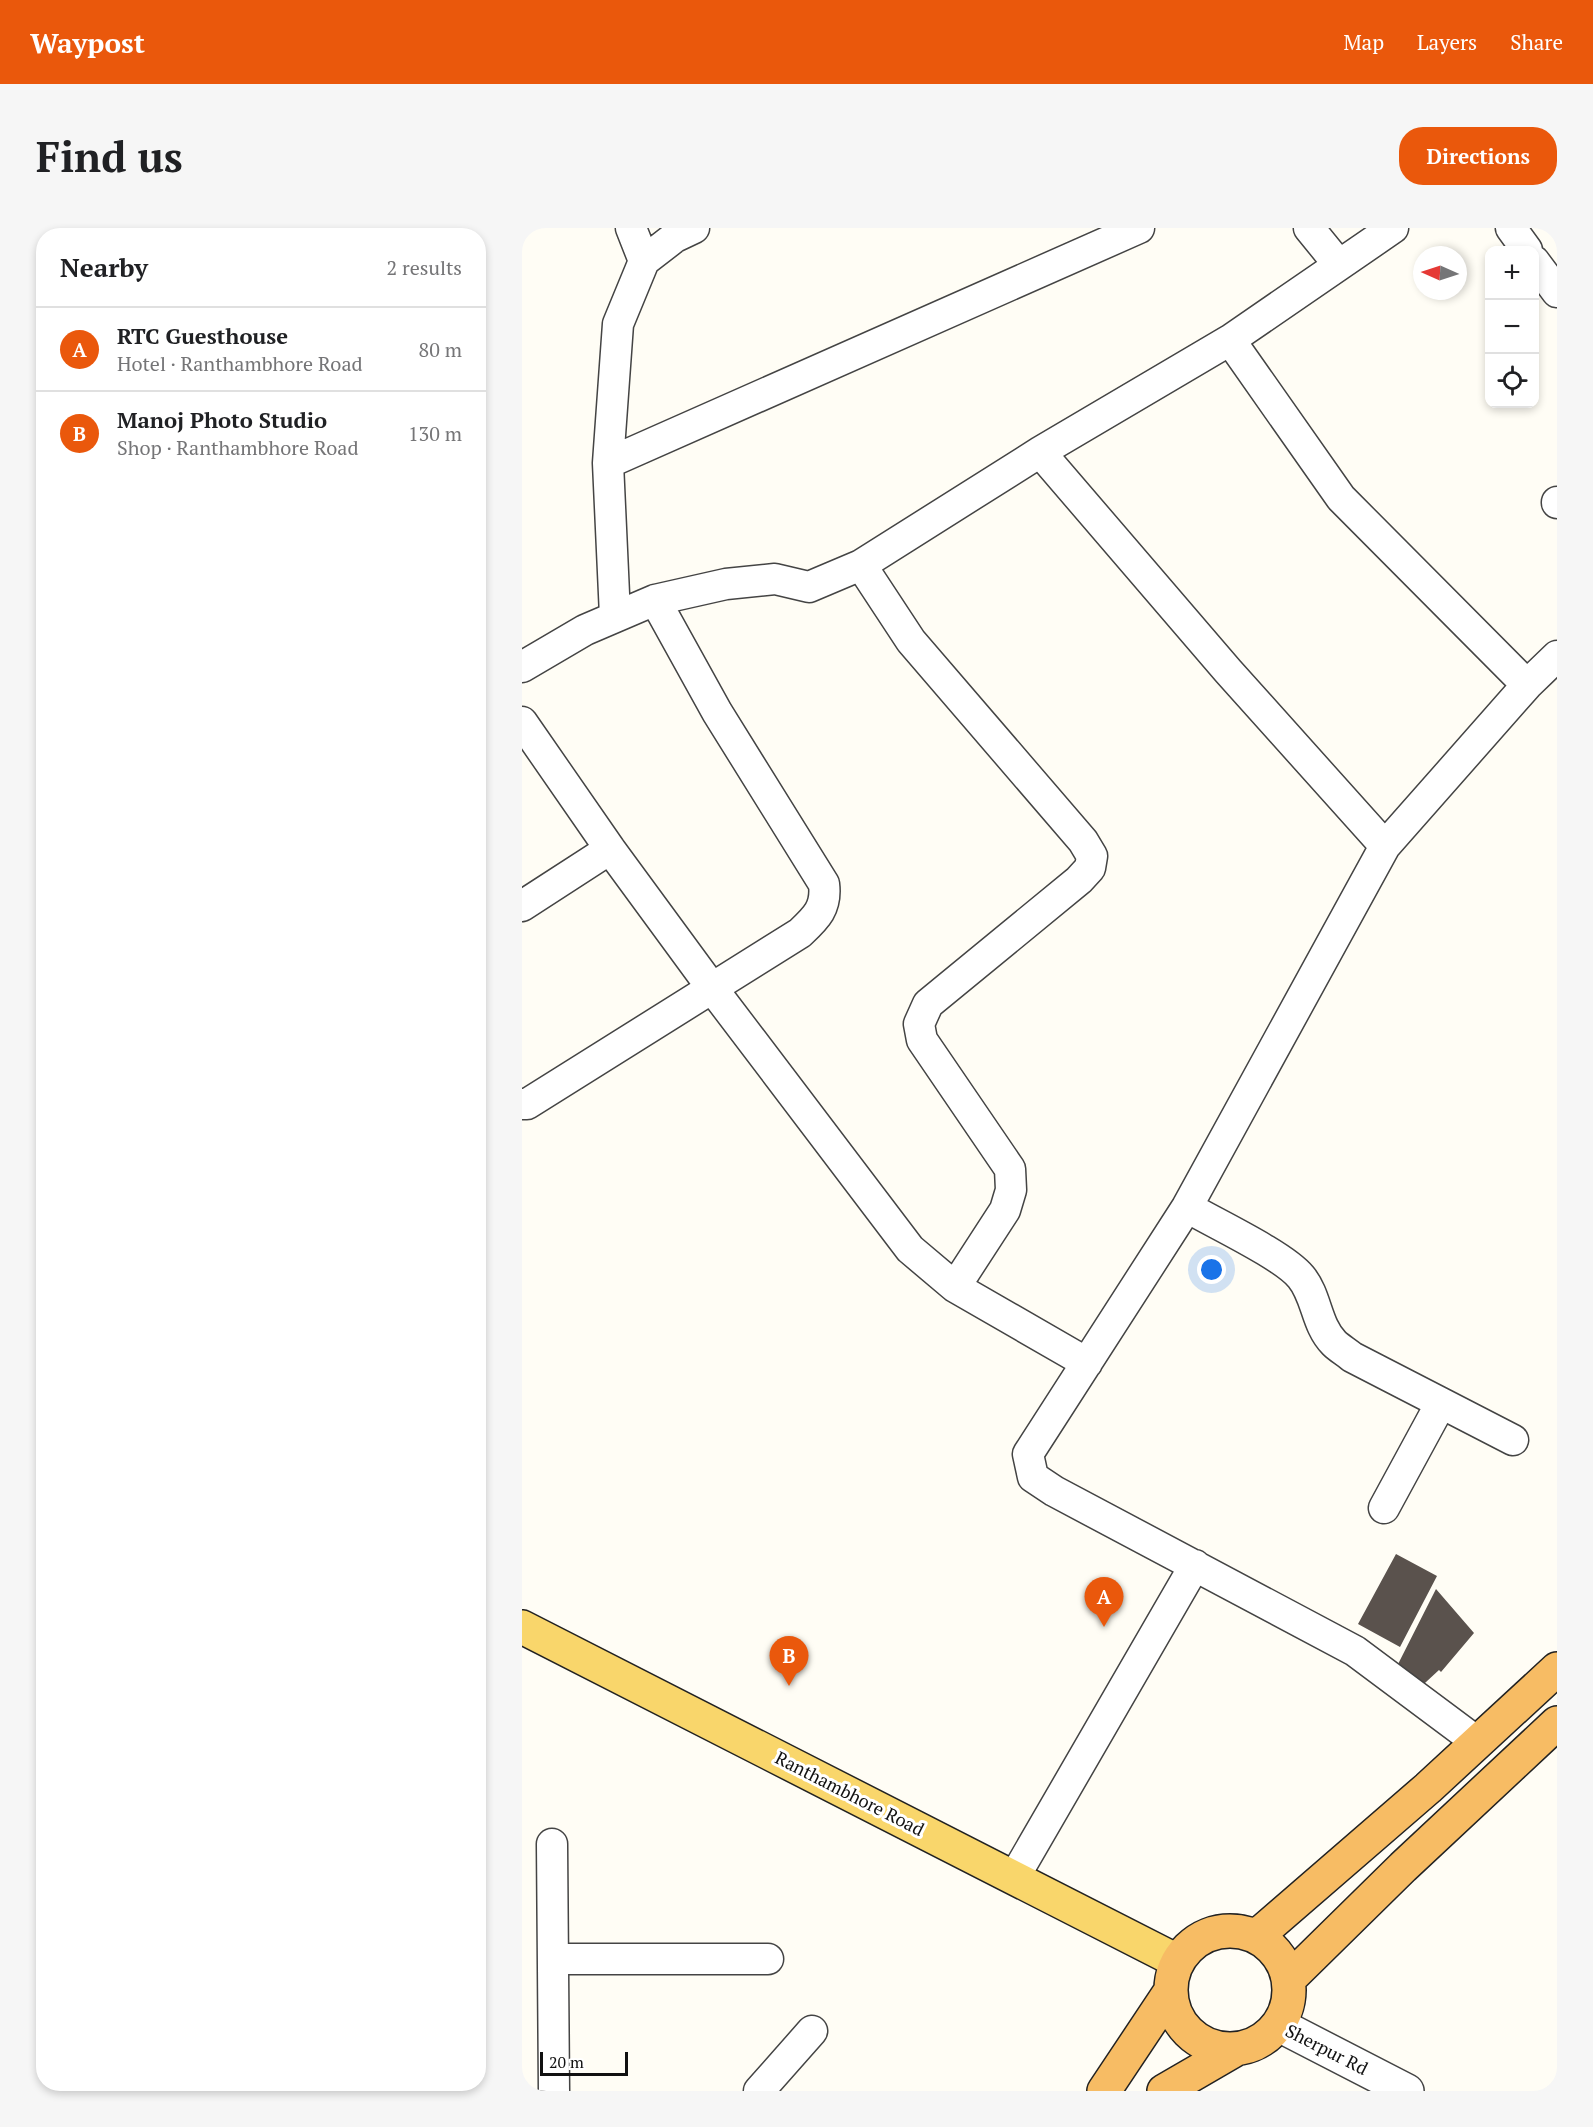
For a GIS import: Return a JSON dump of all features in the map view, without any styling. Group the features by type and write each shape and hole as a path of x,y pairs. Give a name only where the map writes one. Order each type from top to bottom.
{"highway":[{"path":"1257,1936 1477,1742 1557,1668"},
{"path":"1289,1979 1403,1867 1557,1723"},
{"path":"1104,2091 1174,1976 1189,1947 1203,1936 1221,1930 1239,1930 1257,1936 1277,1954 1289,1979 1289,2003 1279,2025 1263,2041 1233,2050 1164,2091"},
{"path":"1174,1976 1179,2022 1202,2044 1233,2050"}],"main road":[{"name":"Ranthambhore Road","path":"522,1627 1015,1876 1174,1976"}],"street":[{"path":"631,228 644,261"},
{"path":"615,616 608,463 618,324 644,261 675,237 694,228"},
{"path":"608,463 1139,228"},
{"path":"1309,228 1339,265"},
{"path":"522,667 615,616 656,600 726,584 775,579 808,587 861,565 1040,452 1230,340 1393,228"},
{"path":"1510,228 1524,246"},
{"path":"1539,268 1557,292"},
{"path":"1230,340 1341,498 1527,685"},
{"path":"1040,452 1228,671 1385,846"},
{"path":"861,565 911,641 1083,841 1092,856 1090,868 1079,880 928,1004 919,1024 922,1040 1010,1168 1011,1190 1005,1210 955,1287"},
{"path":"522,1104 527,1104 800,933 819,914 826,898 824,884 717,712 656,600"},
{"path":"1477,1742 1355,1651 1033,1477 1028,1454 1187,1207 1385,846 1527,685 1557,656"},
{"path":"522,722 610,849 712,988 910,1249 955,1287 1087,1363"},
{"path":"522,906 610,849"},
{"path":"1187,1207 1283,1262 1300,1275 1310,1291 1320,1321 1332,1342 1352,1357 1514,1440"},
{"path":"1384,1508 1442,1403"},
{"path":"1015,1876 1195,1565"},
{"path":"552,1844 554,2091"},
{"path":"553,1959 768,1959"},
{"name":"Sherpur Rd","path":"1279,2025 1407,2091"},
{"path":"759,2091 812,2031"}],"building":[{"path":"1396,1554 1437,1576 1400,1647 1358,1624"},
{"path":"1436,1589 1474,1633 1441,1672 1439,1670 1413,1694 1392,1676"}],"place":[{"name":"RTC Guesthouse","path":"1104,1627"},
{"name":"Manoj Photo Studio","path":"789,1686"}]}
